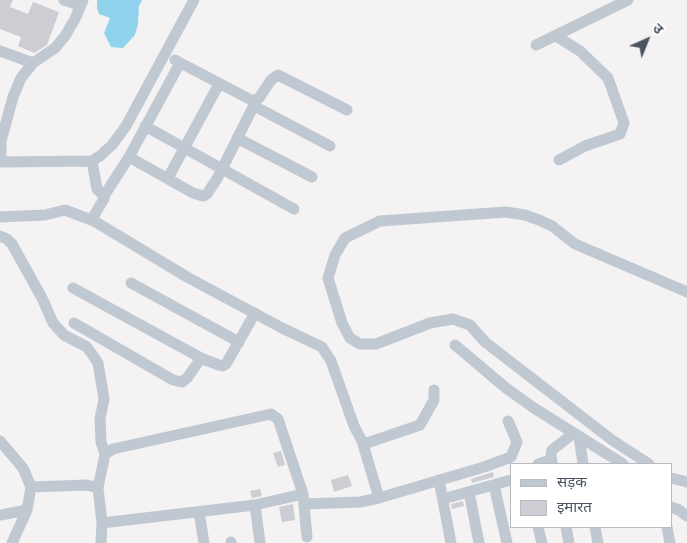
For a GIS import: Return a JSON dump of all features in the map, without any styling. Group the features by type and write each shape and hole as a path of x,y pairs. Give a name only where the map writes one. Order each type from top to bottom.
{"street":[{"path":"64,0 81,3 75,20 55,48 33,63 21,78 12,97 1,141 1,162 92,161 100,156 118,138 194,0"},
{"path":"536,45 628,0"},
{"path":"556,36 580,51 608,78 624,123 620,134 585,146 559,160"},
{"path":"0,51 33,63"},
{"path":"164,55 255,103 330,146"},
{"path":"94,221 104,196 129,157 180,63"},
{"path":"129,157 193,193 203,196 211,188 223,168 255,103 271,80 278,75 347,110"},
{"path":"168,178 220,84"},
{"path":"146,126 294,208"},
{"path":"237,138 312,178"},
{"path":"92,161 97,189 104,196"},
{"path":"0,217 45,214 66,210 94,221 187,277 316,344 327,352 354,426 362,441 379,498"},
{"path":"647,463 612,440 485,342 470,325 453,319 430,324 376,344 360,344 350,338 342,324 328,278 335,255 344,238 380,221 506,212 525,215 539,220 552,226 575,244 687,292"},
{"path":"0,236 12,244 42,298 53,323 64,335 86,347 98,363 104,393 104,405 101,410 100,419 101,442 105,454 98,488 102,524 101,543"},
{"path":"131,283 239,342"},
{"path":"73,288 203,359 218,365 226,364 255,313"},
{"path":"74,323 178,382 186,380 196,365 203,359"},
{"path":"456,345 506,388 534,408 621,463"},
{"path":"362,441 367,443 420,425 434,400 434,390"},
{"path":"105,454 113,448 271,414 278,420 303,499 307,538"},
{"path":"102,524 303,499 360,502 379,498 484,468 511,457 517,442 508,421"},
{"path":"552,462 550,454 552,450 577,435"},
{"path":"577,435 583,463"},
{"path":"0,441 23,468 31,487 27,510 12,543"},
{"path":"672,478 687,482"},
{"path":"439,480 451,543"},
{"path":"443,500 510,480"},
{"path":"31,487 88,485 98,488"},
{"path":"494,485 507,543"},
{"path":"469,492 479,543"},
{"path":"255,505 260,543"},
{"path":"672,507 687,516"},
{"path":"0,515 27,510"},
{"path":"199,512 204,543"},
{"path":"538,528 542,543"},
{"path":"566,528 569,543"},
{"path":"595,528 598,543"},
{"path":"667,528 670,543"}],"water":[{"path":"97,0 142,0 139,6 135,35 123,48 111,47 104,33 110,18 99,14"}],"building":[{"path":"0,0 13,0 10,7 28,14 33,2 59,12 47,45 34,53 18,46 21,37 0,29"},
{"path":"281,451 285,465 278,467 273,453"},
{"path":"493,472 494,477 472,483 471,479"},
{"path":"348,475 352,486 334,492 331,480"},
{"path":"260,489 262,496 252,498 250,491"},
{"path":"463,501 464,506 452,509 451,504"},
{"path":"293,504 295,520 282,522 279,507"}]}
